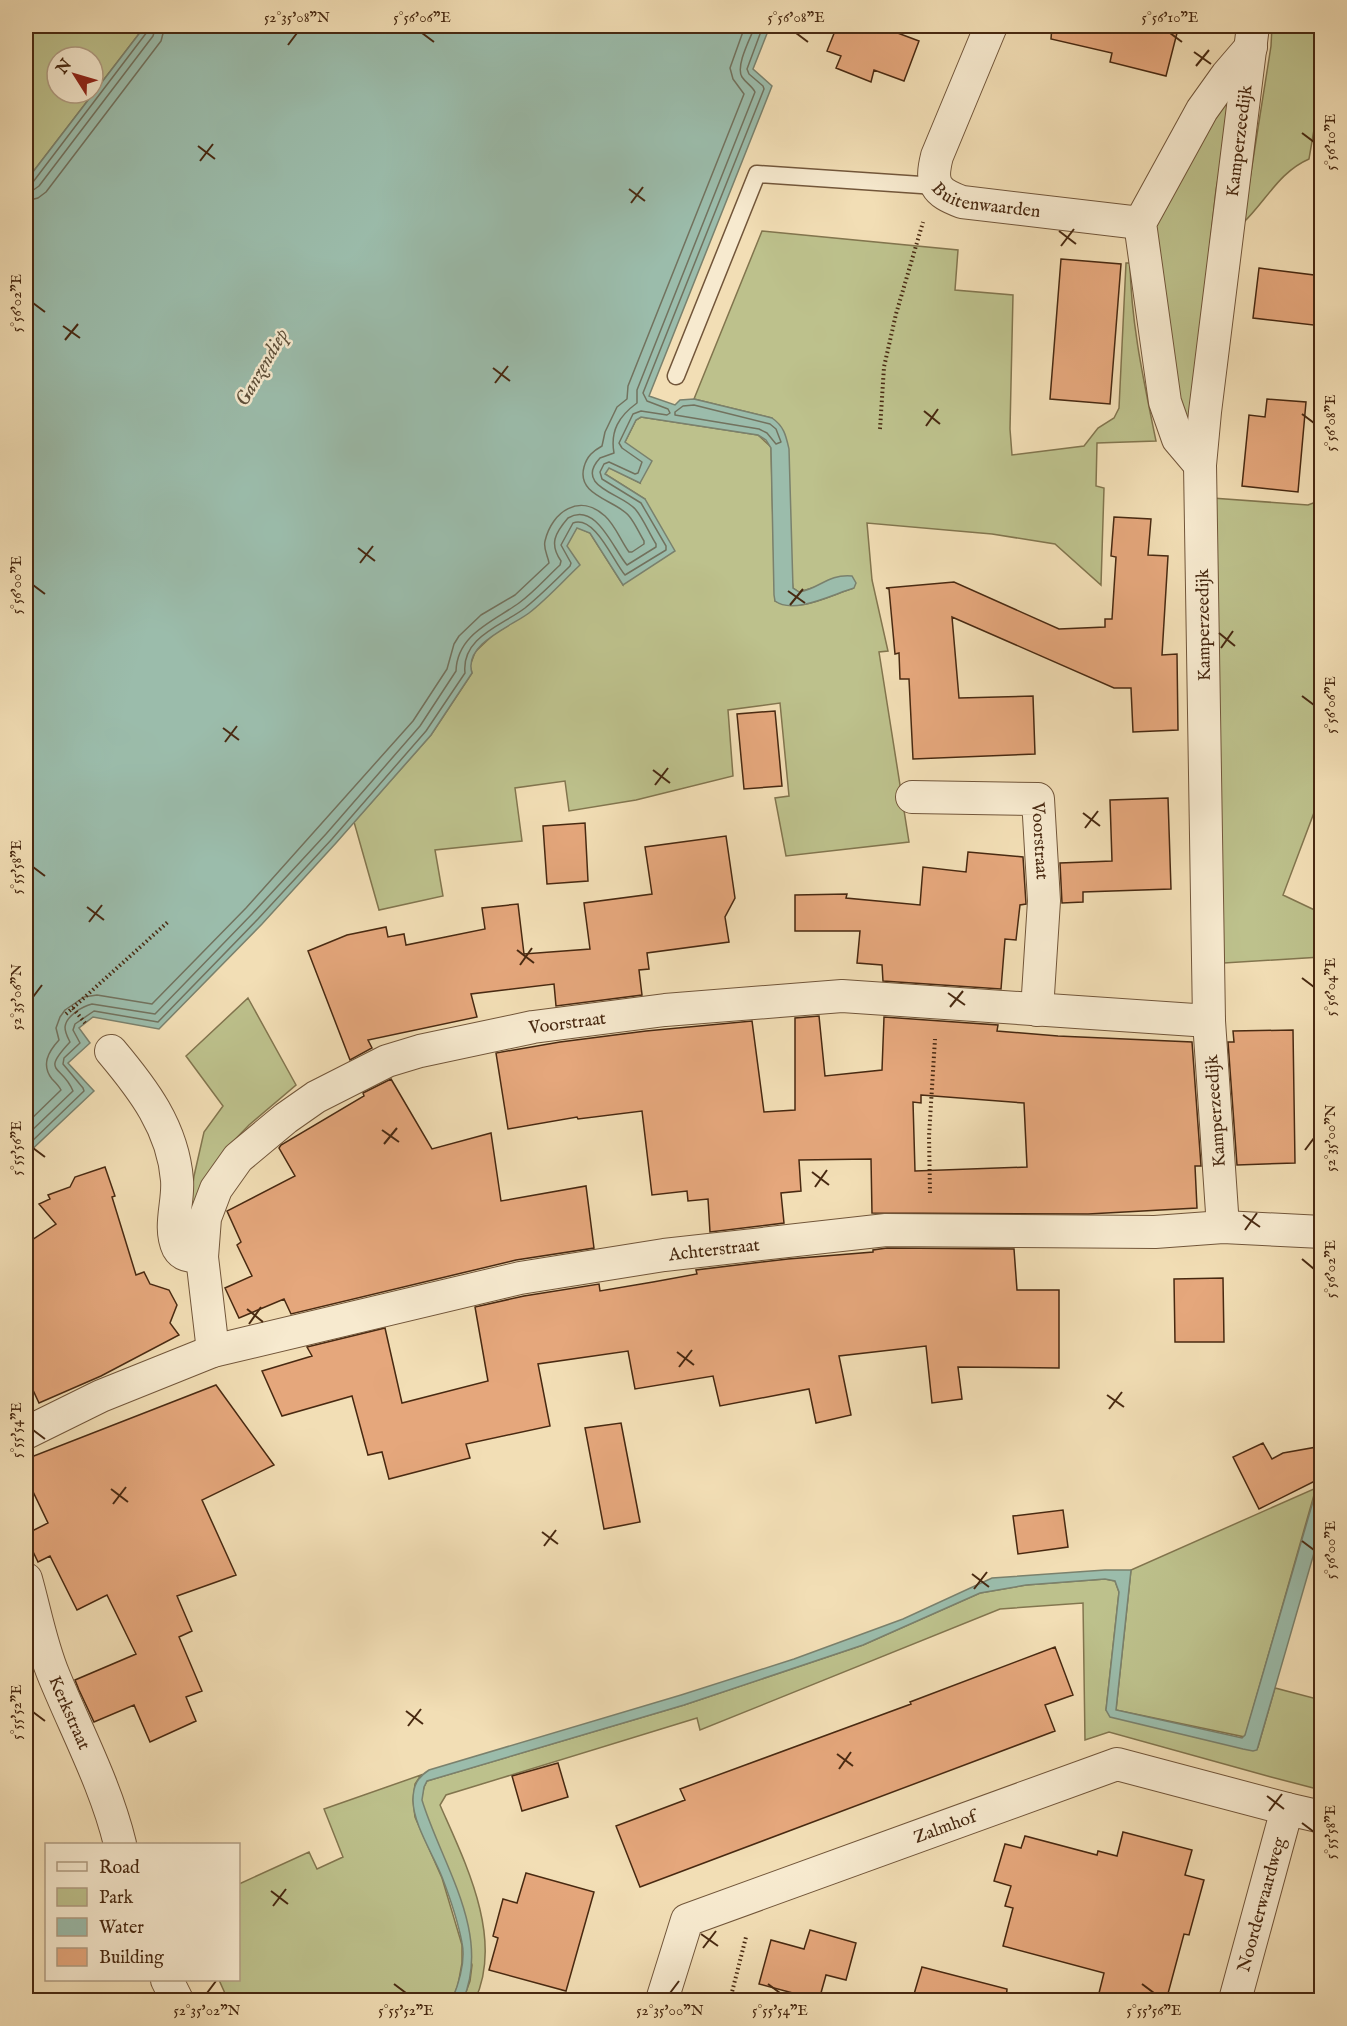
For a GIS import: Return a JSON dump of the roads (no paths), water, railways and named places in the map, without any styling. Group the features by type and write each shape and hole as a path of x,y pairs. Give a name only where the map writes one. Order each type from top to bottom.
{"street":[{"name":"Buitenwaarden","path":"991,26 937,156 933,172 936,186 944,195 962,202 1140,223"},
{"path":"1200,465 1178,439 1165,402 1140,223 1202,110 1252,36"},
{"name":"Kamperzeedijk","path":"1223,1227 1209,1021 1200,465 1252,36"},
{"name":"Voorstraat","path":"912,797 1038,799 1044,900 1037,1010"},
{"name":"Voorstraat","path":"213,1351 202,1257 205,1218 209,1202 216,1189 238,1158 286,1118 316,1097 387,1061 420,1051 533,1027 665,1010 842,996 1209,1021"},
{"path":"111,1051 140,1084 161,1120 173,1151 178,1181 174,1236 180,1251 189,1256 202,1257"},
{"name":"Achterstraat","path":"213,1351 520,1278 664,1255 886,1230 1155,1232 1223,1227 1322,1232"},
{"path":"26,1433 102,1396 213,1351"},
{"name":"Kerkstraat","path":"26,1579 38,1628 53,1674 102,1789 119,1843"},
{"name":"Zalmhof","path":"662,2001 687,1920 1117,1764 1287,1809"},
{"path":"1287,1809 1322,1817"},
{"name":"Noorderwaardweg","path":"1235,2001 1287,1809"},
{"path":"167,1981 177,2001"}],"lane":[{"path":"676,376 757,174 936,186"}],"water":[{"name":"Ganzendiep","path":"145,26 770,26 753,69 772,86 649,396 675,405 680,400 694,399 772,418 776,421 784,432 789,449 793,588 799,592 843,576 852,576 856,583 854,588 803,605 783,605 775,601 771,448 766,440 758,435 641,417 636,420 625,442 652,461 640,483 609,468 605,474 645,499 675,551 623,585 590,533 577,528 567,546 580,565 529,613 482,645 475,653 471,663 472,673 431,735 262,924 159,1029 93,1017 79,1028 90,1043 68,1063 94,1091 26,1155 26,181 84,105 105,105 105,78"},
{"path":"1321,1474 1321,1529 1257,1750 1243,1749 1110,1717 1106,1710 1119,1592 1115,1581 1105,1579 1026,1585 980,1593 863,1645 684,1705 427,1781 422,1800 460,1898 468,1924 472,1949 470,1975 463,2000 452,2000 462,1965 462,1943 448,1893 416,1819 413,1800 415,1786 429,1770 794,1659 903,1619 992,1578 1105,1570 1131,1570 1116,1710 1242,1738 1245,1735"}]}
